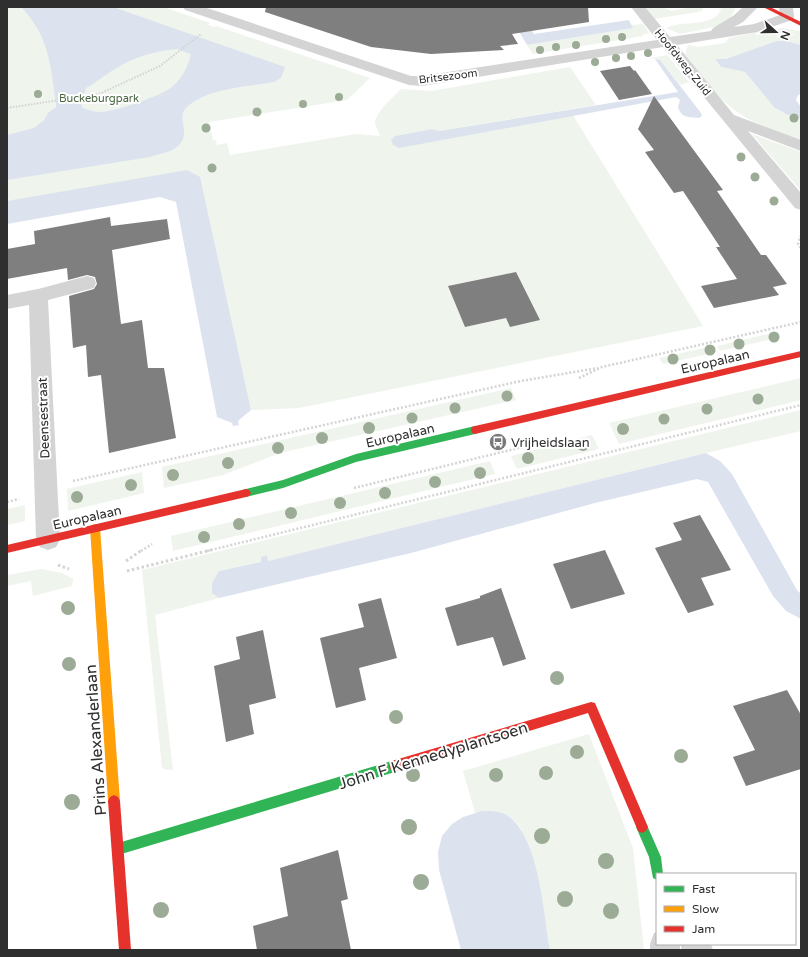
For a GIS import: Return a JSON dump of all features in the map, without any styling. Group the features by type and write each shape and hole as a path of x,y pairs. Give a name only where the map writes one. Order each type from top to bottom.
{"street":[{"name":"Britsezoom","path":"190,7 409,80 422,81 757,28 786,12"},
{"path":"222,18 236,7"},
{"name":"Hoofdweg-Zuid","path":"638,7 665,42 801,204"},
{"name":"Britsezoom","path":"714,34 738,20 751,7"},
{"path":"766,7 786,12 801,24"},
{"name":"Hoofdweg-Zuid","path":"728,118 801,146"},
{"path":"7,302 38,296 88,283"},
{"name":"Deensestraat","path":"38,296 48,540"},
{"name":"Europalaan","path":"7,549 283,484 356,458 801,354"},
{"name":"Prins Alexanderlaan","path":"95,528 100,578 125,950"},
{"name":"John F Kennedyplantsoen","path":"118,849 591,707 659,868"}],"path":[{"path":"7,108 99,94 160,66 201,34"},
{"path":"801,235 798,244 801,248"},
{"path":"574,381 602,367 801,322"},
{"name":"Europalaan","path":"45,493 78,480 521,381 602,367"},
{"path":"100,578 801,405"}],"green space":[{"name":"Buckeburgpark","path":"7,7 163,7 210,23 208,25 216,26 370,78 347,100 209,122 213,140 216,140 217,145 227,143 230,155 356,134 380,136 375,124 378,115 385,105 401,89 431,91 570,67 596,105 439,131 432,129 395,136 411,139 571,112 703,326 299,408 251,410 199,177 7,207"},
{"path":"645,7 661,7 672,11 691,7 703,7 703,10 654,19"},
{"path":"721,7 736,7 731,17 725,23 718,26 680,34 666,28 680,24 707,21 719,14"},
{"path":"643,24 649,33 642,35 643,36 533,54 527,45 632,28 631,25"},
{"path":"782,28 801,31 801,45 787,41 726,59 715,60 721,67 745,72 776,107 801,119 801,140 743,116 727,104 716,93 685,54 688,45 698,47 725,43 729,38 770,29"},
{"path":"667,55 689,82 680,85 660,60 650,58"},
{"path":"752,134 801,152 801,191"},
{"path":"777,332 780,337 720,351 717,346"},
{"path":"713,346 717,352 663,364 659,358"},
{"path":"801,378 801,400 619,444 609,423"},
{"path":"511,388 516,400 280,453 223,475 164,488 162,467"},
{"path":"801,410 801,431 268,561 267,555 261,557 261,562 219,571 212,593 219,598 155,615 173,770 162,768 142,570"},
{"path":"592,435 599,449 517,469 511,456"},
{"path":"490,461 495,474 173,551 171,536"},
{"path":"142,472 144,493 68,511 67,489"},
{"path":"25,505 25,521 7,525 7,509"},
{"path":"41,569 62,573 73,579 72,586 33,596 31,581 7,586 7,575"},
{"path":"589,734 633,848 644,950 550,950 538,879 527,840 519,826 510,817 503,814 483,812 475,813 463,771"}],"shaded area":[{"path":"21,7 113,7 285,67 281,78 274,82 227,89 204,96 194,101 183,112 183,139 174,149 150,157 7,180 7,135 34,128 56,107 47,52 38,29","holes":["177,49 191,54 187,67 180,79 173,86 159,94 127,106 101,112 83,108 81,104 86,88 129,61 153,53"]},
{"path":"504,7 517,7 534,34 629,20 633,28 527,45"},
{"path":"777,41 787,41 801,45 801,94 798,95 796,100 801,107 801,119 786,114 774,107 745,72 721,67 715,59 726,59"},
{"path":"655,59 660,60 702,116 699,118 683,115 679,111 678,107 680,100 676,97 399,148 393,145 391,140 395,136 432,129 439,131 678,92"},
{"path":"187,170 200,177 251,410 238,421 239,425 233,426 232,423 217,417 176,202 160,197 7,224 7,201"},
{"path":"706,453 720,461 732,474 797,590 801,594 801,619 786,611 773,596 708,482 697,479 595,503 411,553 219,598 212,593 212,583 219,571 261,562 261,557 267,555 268,561"},
{"path":"482,811 497,812 511,818 520,829 528,844 539,880 550,950 461,950 439,870 438,852 442,836 452,824 463,817"}],"building":[{"path":"266,7 588,7 589,22 512,34 518,44 500,46 504,50 431,54 371,47 265,12"},
{"path":"630,66 634,71 635,70 652,94 619,100 600,71"},
{"path":"654,96 723,190 717,191 761,255 766,255 787,284 773,287 779,295 714,308 701,286 737,279 716,247 720,247 683,191 674,193 645,152 654,150 638,129"},
{"path":"110,217 111,226 167,219 170,239 112,250 121,324 142,320 148,368 164,368 176,438 109,453 101,375 88,377 86,345 73,348 69,296 94,289 97,284 95,277 87,275 68,280 67,268 7,279 7,249 35,244 34,231"},
{"path":"516,272 540,320 510,327 506,318 465,327 448,286"},
{"path":"700,515 731,570 701,578 714,605 688,613 655,548 682,540 673,523"},
{"path":"605,550 625,594 571,609 553,564"},
{"path":"501,588 526,659 503,666 493,637 457,646 445,608 480,598 480,596"},
{"path":"381,598 397,658 359,668 366,700 336,708 320,638 364,627 358,604"},
{"path":"263,630 276,698 249,705 254,734 226,742 214,666 240,659 236,637"},
{"path":"787,690 801,715 801,769 746,786 733,757 755,750 733,706"},
{"path":"338,850 348,899 341,901 351,950 257,950 253,926 288,916 280,868"}],"traffic: fast":[{"path":"246,493 283,484 356,458 475,430"},
{"path":"118,849 395,766"},
{"path":"642,827 655,857 657,873"}],"traffic: slow":[{"path":"95,528 114,801"}],"traffic: jam":[{"path":"766,7 801,24"},
{"path":"475,430 801,354"},
{"path":"7,549 246,493"},
{"path":"395,766 591,707 642,827"},
{"path":"114,801 125,950"}],"place":[{"name":"Vrijheidslaan","path":"498,442"}]}
